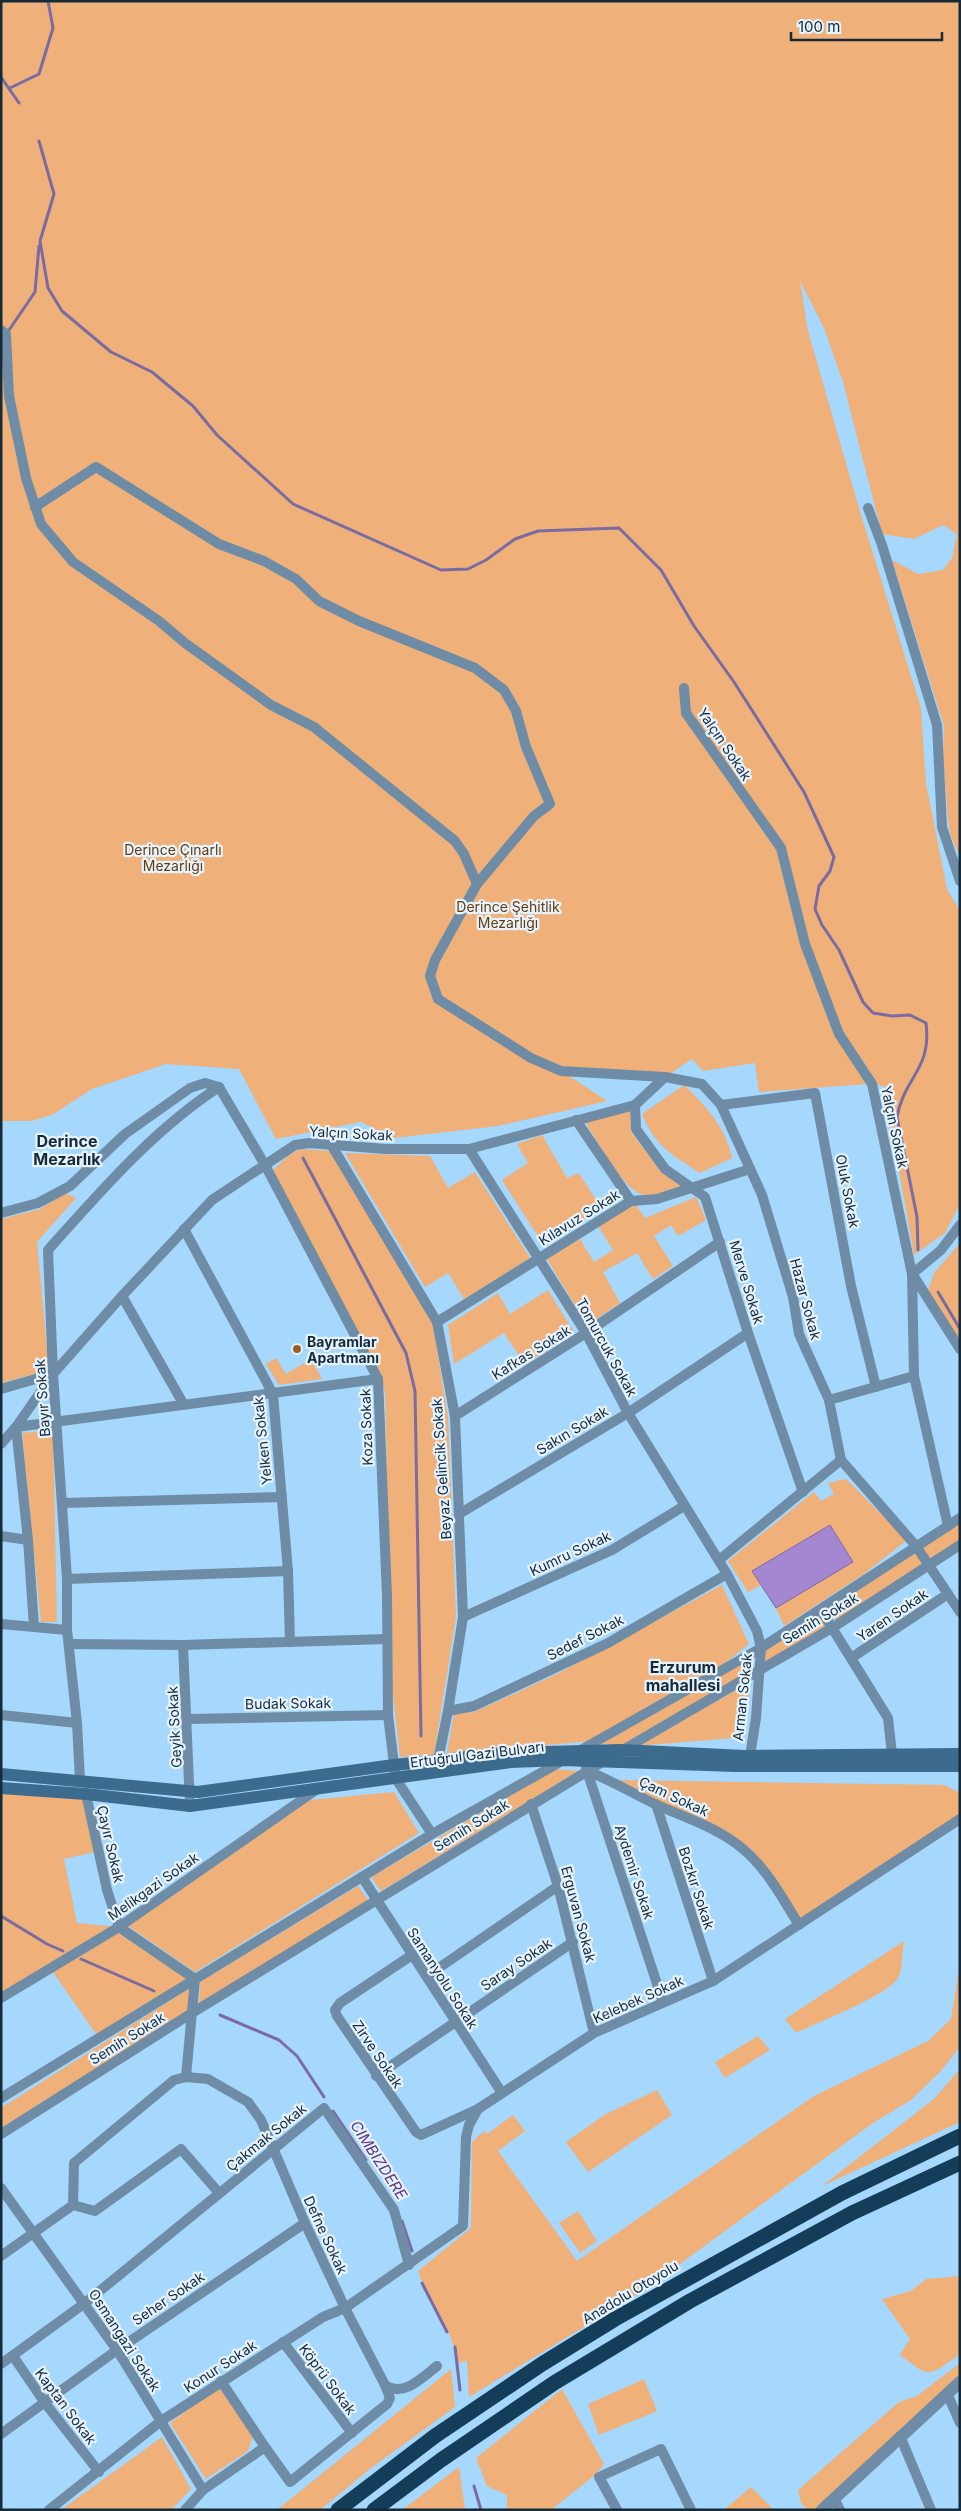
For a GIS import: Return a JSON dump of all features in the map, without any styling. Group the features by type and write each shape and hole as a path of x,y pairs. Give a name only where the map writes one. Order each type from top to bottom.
{"highway":[{"name":"Anadolu Otoyolu","path":"338,2510 435,2436 542,2364 614,2319 842,2192 960,2136"},
{"path":"374,2510 441,2460 554,2383 690,2301 852,2213 960,2163"}],"main road":[{"name":"Ertuğrul Gazi Bulvarı","path":"1,1774 198,1792 394,1765 506,1753 583,1761 622,1750 750,1756 960,1754"},
{"name":"Ertuğrul Gazi Bulvarı","path":"1,1788 86,1794 190,1806 511,1762 563,1760 735,1766 960,1766"}],"street":[{"path":"1,330 6,334 8,396 26,478 41,524 73,562 159,621 185,643 271,704 314,728 455,841 464,854 477,884"},
{"path":"36,508 96,467 219,544 264,562 296,579 319,601 359,622 474,668 504,690 516,711 526,747 550,804 534,816 477,884 435,960 430,976 438,999 530,1058 561,1071 665,1077"},
{"path":"868,508 882,545 937,725 942,827 960,881"},
{"name":"Yalçın Sokak","path":"684,688 686,713 781,848 805,944 839,1034 872,1084 912,1274 914,1376 948,1526"},
{"name":"Yalçın Sokak","path":"16,1427 53,1374 184,1228 212,1200 295,1145 310,1143 386,1150 470,1149 635,1104 665,1077"},
{"name":"Hazar Sokak","path":"665,1077 702,1084 721,1105 762,1195 793,1297 799,1334 829,1400 841,1460 916,1546 960,1612"},
{"path":"1,1213 38,1203 70,1186 125,1134 190,1088 205,1083 219,1087"},
{"name":"Koza Sokak","path":"219,1087 265,1165 378,1379 387,1596 388,1715 396,1779"},
{"name":"Bayır Sokak","path":"80,1780 77,1723 66,1630 68,1579 53,1374 48,1250 155,1137 197,1101 219,1087"},
{"name":"Oluk Sokak","path":"721,1105 816,1093 852,1286 876,1387"},
{"name":"Merve Sokak","path":"635,1104 636,1129 665,1169 692,1186 705,1197 748,1333 803,1492"},
{"path":"576,1120 631,1201"},
{"name":"Beyaz Gelincik Sokak","path":"332,1146 437,1322 454,1416 463,1617 438,1760"},
{"name":"Tomurcuk Sokak","path":"470,1149 586,1333 628,1413 719,1560"},
{"name":"Kılavuz Sokak","path":"437,1322 631,1201 657,1199 692,1186 750,1169"},
{"path":"960,1225 941,1250 912,1274 960,1349"},
{"name":"Yelken Sokak","path":"184,1228 273,1394 288,1571 290,1642"},
{"name":"Kafkas Sokak","path":"454,1416 586,1333 720,1242"},
{"path":"122,1296 184,1405"},
{"name":"Sakın Sokak","path":"459,1514 628,1413 748,1333"},
{"path":"1,1389 53,1374"},
{"path":"829,1400 914,1376"},
{"path":"1,1444 16,1427 58,1423 378,1379"},
{"path":"16,1427 28,1540 34,1627"},
{"path":"719,1560 841,1460"},
{"path":"63,1503 282,1497"},
{"name":"Kumru Sokak","path":"463,1617 612,1550 684,1506"},
{"name":"Semih Sokak","path":"1,2134 192,2012 531,1804 583,1761 821,1610 960,1518"},
{"path":"1,1536 28,1540"},
{"name":"Semih Sokak","path":"604,1761 832,1628 960,1545"},
{"name":"Arman Sokak","path":"719,1560 757,1631 761,1648 756,1718 750,1756"},
{"path":"68,1579 288,1571"},
{"name":"Sedef Sokak","path":"448,1710 474,1706 608,1643 728,1574"},
{"name":"Yaren Sokak","path":"851,1658 948,1594"},
{"path":"821,1610 888,1718 892,1754"},
{"path":"1,1624 66,1630"},
{"path":"69,1644 184,1645 386,1639"},
{"name":"Geyik Sokak","path":"184,1645 190,1806"},
{"path":"1,1715 77,1723"},
{"name":"Budak Sokak","path":"188,1718 388,1715"},
{"name":"Semih Sokak","path":"1,2098 432,1834 563,1760"},
{"name":"Çam Sokak","path":"583,1761 611,1780 656,1804 695,1819 743,1849 773,1882 799,1925"},
{"name":"Aydemir Sokak","path":"583,1761 663,2002"},
{"path":"396,1779 432,1834"},
{"name":"Melikgazi Sokak","path":"1,1998 119,1927 316,1790"},
{"name":"Çayır Sokak","path":"86,1794 107,1890 119,1927"},
{"name":"Erguvan Sokak","path":"531,1804 558,1886 594,2033"},
{"name":"Bozkır Sokak","path":"656,1804 713,1981"},
{"name":"Kelebek Sokak","path":"478,2109 594,2033 713,1981 960,1819"},
{"name":"Samanyolu Sokak","path":"362,1877 502,2093"},
{"path":"427,1976 558,1886"},
{"path":"73,2205 74,2163 174,2080 186,2076 195,1979 119,1927"},
{"name":"Saray Sokak","path":"376,2076 573,1942"},
{"name":"Zirve Sokak","path":"412,1955 340,2003 335,2010 337,2016 376,2076 416,2132 421,2135 478,2109"},
{"name":"Defne Sokak","path":"186,2076 208,2079 248,2102 260,2120 345,2308 386,2385"},
{"name":"Çakmak Sokak","path":"1,2364 84,2303 324,2108 394,2210 412,2263"},
{"path":"412,2263 463,2226 466,2137 469,2125 478,2109"},
{"path":"73,2205 95,2211 181,2149 219,2193"},
{"name":"Osmangazi Sokak","path":"1,2188 117,2350 203,2490"},
{"path":"1,2256 73,2205"},
{"name":"Seher Sokak","path":"1,2434 117,2350 305,2222"},
{"name":"Konur Sokak","path":"49,2510 161,2421 322,2317 345,2308 412,2263"},
{"name":"Köprü Sokak","path":"283,2342 352,2433"},
{"name":"Kaptan Sokak","path":"12,2356 45,2403 99,2472"},
{"path":"386,2385 392,2390 404,2389 420,2380 437,2366"},
{"path":"185,2510 203,2490 265,2447 221,2381"},
{"path":"822,2510 960,2382"},
{"name":"Köprü Sokak","path":"265,2447 290,2482 387,2404 390,2398 386,2385"},
{"path":"947,2393 960,2423"},
{"path":"900,2436 931,2510"},
{"path":"615,2509 599,2477 661,2449 691,2510"},
{"path":"834,2498 840,2510"}],"green space":[{"path":"1,1 960,1 960,857 951,837 948,821 943,756 944,726 892,560 918,574 943,570 952,558 957,534 943,525 914,539 882,534 843,382 824,328 800,281 808,331 858,505 921,708 926,783 947,889 960,911 960,1204 945,1233 914,1255 884,1086 867,1084 759,1092 755,1063 703,1071 692,1059 665,1077 563,1072 607,1101 498,1126 394,1138 361,1122 276,1139 239,1069 166,1064 92,1089 52,1115 31,1121 1,1121 1,343 6,334 1,330"},
{"path":"684,1085 700,1100 714,1118 725,1137 732,1158 700,1173 665,1149 647,1125 642,1114"},
{"path":"630,1111 631,1132 662,1173 685,1186 670,1192 644,1195 636,1192 619,1175 585,1122"},
{"path":"542,1135 567,1178 579,1173 601,1208 544,1246 502,1180 528,1163 517,1144"},
{"path":"301,1149 331,1151 433,1325 448,1417 456,1617 434,1755 400,1757 392,1685 385,1393 380,1372 271,1172 289,1155"},
{"path":"345,1153 430,1156 448,1188 475,1172 530,1258 464,1299 448,1273 425,1287"},
{"path":"66,1193 76,1198 37,1242 49,1370 1,1383 1,1219 40,1209"},
{"path":"696,1197 706,1220 678,1236 671,1225 654,1236 673,1266 653,1279 637,1253 603,1272 620,1303 587,1325 547,1259 580,1239 594,1262 613,1250 598,1226 634,1202 645,1218"},
{"path":"960,1243 960,1349 926,1296 934,1273"},
{"path":"548,1290 574,1332 525,1365 504,1333 454,1364 448,1325 498,1293 510,1314"},
{"path":"276,1358 286,1374 311,1359 322,1379 279,1385 266,1364"},
{"path":"53,1430 57,1622 41,1622 22,1433"},
{"path":"846,1479 907,1540 864,1574 784,1626 776,1608 853,1562 830,1525 753,1571 761,1585 748,1592 728,1561 814,1492 821,1501 834,1494 828,1483"},
{"path":"960,1523 960,1541 931,1560 921,1546"},
{"path":"916,1551 925,1564 837,1621 829,1608"},
{"path":"722,1585 749,1644 718,1669 592,1741 447,1754 454,1713 474,1712 555,1675"},
{"path":"819,1615 826,1627 764,1663 764,1649"},
{"path":"749,1658 749,1673 625,1746 601,1744"},
{"path":"749,1683 746,1720 734,1738 636,1746"},
{"path":"555,1769 579,1771 381,1891 371,1877"},
{"path":"611,1780 944,1785 960,1793 960,1819 799,1925 743,1849"},
{"path":"1,1786 86,1794 99,1851 64,1859 77,1923 119,1927 195,1979 99,2038 50,1968 1,1998"},
{"path":"394,1792 419,1833 195,1972 128,1926 310,1800"},
{"path":"358,1886 368,1900 199,2005 200,1982"},
{"path":"904,1941 899,1976 883,1991 852,2008 796,2033 785,2019"},
{"path":"960,1963 960,2047 940,2072 911,2100 873,2123 643,2291 469,2397 467,2360 457,2364 452,2340 418,2271 471,2228 472,2142 484,2131 487,2134 513,2115 525,2131 498,2151 577,2261 814,2096 928,2041 951,2019"},
{"path":"190,1988 189,2011 1,2128 1,2108"},
{"path":"758,2036 770,2050 725,2078 715,2062"},
{"path":"960,2069 960,2122 822,2186 934,2099"},
{"path":"657,2090 672,2115 588,2172 566,2142 606,2114"},
{"path":"578,2211 597,2241 580,2253 559,2223"},
{"path":"960,2276 960,2354 935,2371 924,2371 900,2355 910,2339 882,2299 911,2291 926,2279"},
{"path":"960,2363 960,2376 815,2510 807,2510 801,2503 798,2490 899,2402 917,2396"},
{"path":"451,2369 455,2407 371,2468 320,2510 277,2510"},
{"path":"644,2379 657,2411 599,2435 588,2404"},
{"path":"219,2387 253,2436 248,2451 206,2479 170,2423"},
{"path":"562,2389 604,2464 595,2475 551,2510 507,2510 507,2495 487,2486 476,2458"},
{"path":"162,2437 191,2489 171,2510 61,2510"},
{"path":"459,2467 465,2510 402,2510"},
{"path":"751,2487 771,2507 771,2510 728,2510 726,2508"}],"shaded area":[{"path":"830,1525 853,1562 776,1608 752,1571"}],"waterway":[{"path":"10,88 39,74 53,28 48,1"},
{"path":"1,77 19,103"},
{"path":"39,141 54,194 40,241 48,288 62,311 111,352 152,372 193,406 217,435 293,504 441,570 468,569 486,560 515,539 538,531 619,528 661,570 694,626 734,682 804,792 834,857 830,871 819,886 815,909 822,925 839,950 863,1002 873,1013 892,1016 910,1015 926,1023 927,1039 925,1052 905,1092 897,1117 917,1217 918,1250"},
{"name":"CIMBIZDERE","path":"7,333 35,292 39,246"},
{"path":"303,1158 406,1353 415,1391 421,1736"},
{"path":"938,1292 960,1329"},
{"name":"CIMBIZDERE","path":"1,1916 47,1944 63,1951"},
{"name":"CIMBIZDERE","path":"81,1959 154,1991"},
{"name":"CIMBIZDERE","path":"220,2015 279,2040 297,2056 324,2097"},
{"name":"CIMBIZDERE","path":"333,2111 366,2160"},
{"name":"CIMBIZDERE","path":"402,2221 412,2251"},
{"name":"CIMBIZDERE","path":"422,2283 447,2332"},
{"name":"CIMBIZDERE","path":"455,2347 460,2390"},
{"name":"CIMBIZDERE","path":"474,2486 481,2510"}],"place":[{"name":"Bayramlar Apartmanı","path":"297,1349"}],"district":[{"name":"Derince Mezarlık","path":"67,1150"},
{"name":"Erzurum mahallesi","path":"683,1676"}],"park label":[{"name":"Derince Çınarlı Mezarlığı","path":"173,858"},
{"name":"Derince Şehitlik Mezarlığı","path":"508,914"}]}
